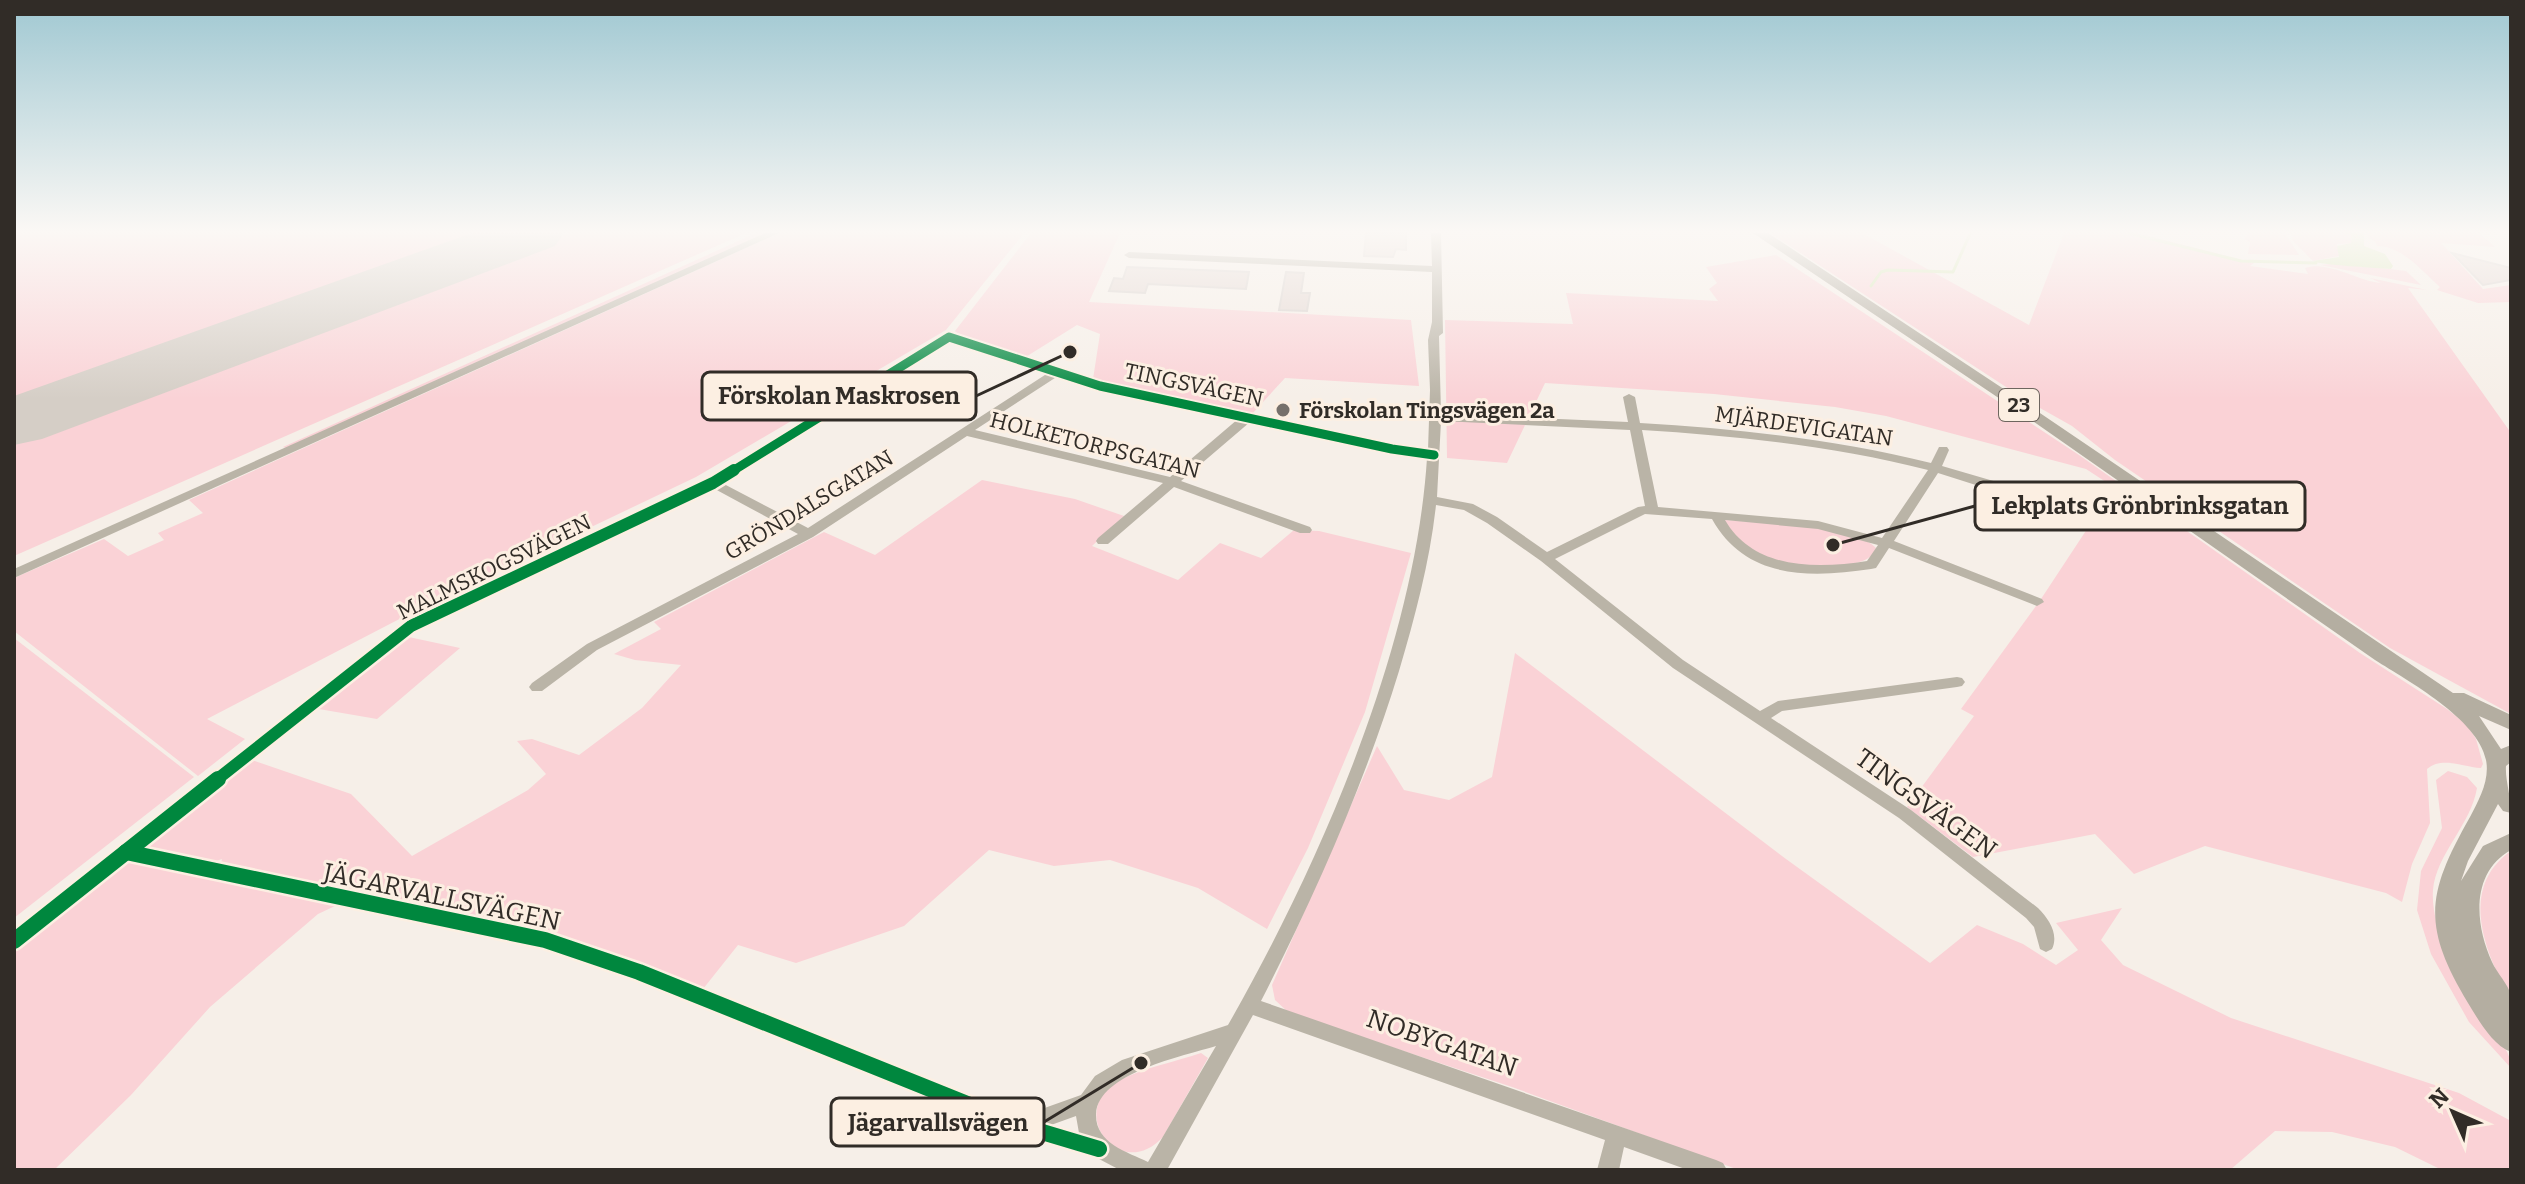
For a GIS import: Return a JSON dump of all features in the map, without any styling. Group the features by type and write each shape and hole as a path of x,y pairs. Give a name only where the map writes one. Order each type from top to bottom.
{"main road":[{"name":"23","path":"1842,288 2042,420 2382,656 2432,687 2511,723"},
{"name":"23","path":"2432,687 2476,723 2491,745 2502,766 2511,805"},
{"path":"2502,766 2485,814 2451,873 2446,897 2447,920 2457,957 2477,995 2511,1041"},
{"path":"2511,841 2489,853 2475,873 2467,915 2472,945 2488,981 2511,1016"}],"street":[{"path":"14,574 651,288"},
{"path":"1155,1170 1235,1031 1302,897 1363,751 1403,631 1431,500 1439,338 1436,288"},
{"name":"TINGSVÄGEN","path":"949,337 1100,386 1392,449 1434,455"},
{"name":"MALMSKOGSVÄGEN","path":"14,941 411,626 713,483 949,337"},
{"name":"GRÖNDALSGATAN","path":"537,687 592,647 808,534 1055,373"},
{"path":"1629,397 1652,510"},
{"path":"1103,541 1248,417"},
{"name":"MJÄRDEVIGATAN","path":"1436,417 1756,435 1838,446 1935,468 2110,523"},
{"name":"HOLKETORPSGATAN","path":"966,432 1173,482 1305,530"},
{"path":"1716,515 1720,525 1753,554 1773,564 1821,571 1871,565 1935,468 1943,450"},
{"path":"713,483 808,534"},
{"name":"TINGSVÄGEN","path":"1431,500 1468,507 1546,558 1678,664 1905,814 2032,913 2042,924 2046,944"},
{"path":"1546,558 1643,510 1716,515 1818,525 1887,543 2037,602"},
{"path":"1759,719 1778,706 1957,682"},
{"name":"JÄGARVALLSVÄGEN","path":"126,852 545,940 639,972 1022,1126 1099,1149 1144,1170"},
{"name":"NOBYGATAN","path":"1248,1005 1716,1170"},
{"path":"1099,1149 1090,1138 1087,1127 1088,1102 1102,1082 1122,1070 1235,1031"},
{"path":"1022,1126 1088,1102"},
{"path":"1608,1170 1617,1134"}],"shaded area":[{"path":"14,288 344,288 14,406"},
{"path":"420,288 621,288 14,556 14,438"},
{"path":"634,288 646,288 289,449 283,447"},
{"path":"657,288 980,288 946,330 696,477 411,613 207,719 245,739 198,776 14,631 14,578 104,539 128,556 164,540 158,533 203,513 189,500"},
{"path":"988,288 1095,288 1089,302 1411,320 1419,386 1285,378 1252,414 1093,379 1100,334 1077,325 1024,358 955,331"},
{"path":"1826,288 2079,455 2467,725 2476,739 2483,764 2481,768 2439,763 2427,769 2430,823 2412,864 2402,902 2386,893 2205,846 2134,874 2095,834 1973,857 1907,807 1974,716 1961,709 2041,599 2093,520 2110,530 2119,530 2123,525 2117,520 2132,499 2086,469 1886,416 1835,407 1714,394 1545,383 1507,463 1447,458 1445,320 1573,324 1566,293 1718,301 1709,289"},
{"path":"1855,288 1962,288 2029,325 2043,288 2408,288 2511,433 2511,714 2390,648 2115,460 2072,426 2026,400"},
{"path":"2511,288 2511,302 2478,303 2437,290"},
{"path":"982,480 1075,499 1124,516 1092,546 1178,580 1220,543 1261,558 1294,530 1319,531 1411,553 1365,712 1308,848 1267,929 1198,888 1110,860 1054,866 989,850 904,926 796,963 738,945 703,989 548,933 220,868 222,859 207,864 146,850 145,845 249,759 351,794 412,856 528,790 546,774 517,741 532,739 579,755 642,708 681,665 635,660 614,654 661,629 654,622 824,532 875,555"},
{"path":"1724,520 1828,530 1865,541 1876,548 1870,557 1843,566 1790,563 1765,557 1753,550 1736,536"},
{"path":"404,636 460,648 377,719 313,708"},
{"path":"14,638 194,777 14,918"},
{"path":"1515,653 1786,859 1930,963 1977,925 2023,944 2056,965 2078,950 2056,923 2122,908 2101,940 2123,965 2231,1018 2459,1093 2511,1121 2511,1170 2442,1170 2395,1147 2332,1132 2275,1131 2230,1170 1739,1170 1512,1087 1289,1013 1275,1000 1272,985 1377,746 1404,790 1449,800 1492,777"},
{"path":"2448,771 2467,777 2477,788 2474,802 2440,864 2433,890 2433,906 2442,941 2457,976 2484,1022 2505,1048 2511,1068 2469,1022 2431,954 2417,910 2421,871 2442,828 2436,780"},
{"path":"2511,851 2511,1000 2486,943 2481,903 2485,884 2494,866"},
{"path":"125,857 351,903 318,914 210,1007 131,1095 54,1170 14,1170 14,946"},
{"path":"1201,1053 1208,1058 1163,1137 1146,1149 1130,1152 1116,1148 1104,1138 1098,1124 1097,1109 1103,1094 1127,1076"}],"building":[{"path":"1110,288 1147,288 1145,293 1109,291"},
{"path":"1283,288 1302,288 1301,293 1310,293 1307,311 1279,310"}],"runway":[{"path":"14,422 381,288"}],"cycle path":[{"path":"14,941 411,626 713,483 949,337 1100,386 1392,449 1434,455"},
{"path":"126,852 545,940 639,972 1022,1126 1099,1149"}],"place":[{"name":"Förskolan Maskrosen","path":"1070,352"},
{"name":"Förskolan Tingsvägen 2a","path":"1283,410"},
{"name":"Lekplats Grönbrinksgatan","path":"1833,545"},
{"name":"Jägarvallsvägen","path":"1141,1063"}]}
